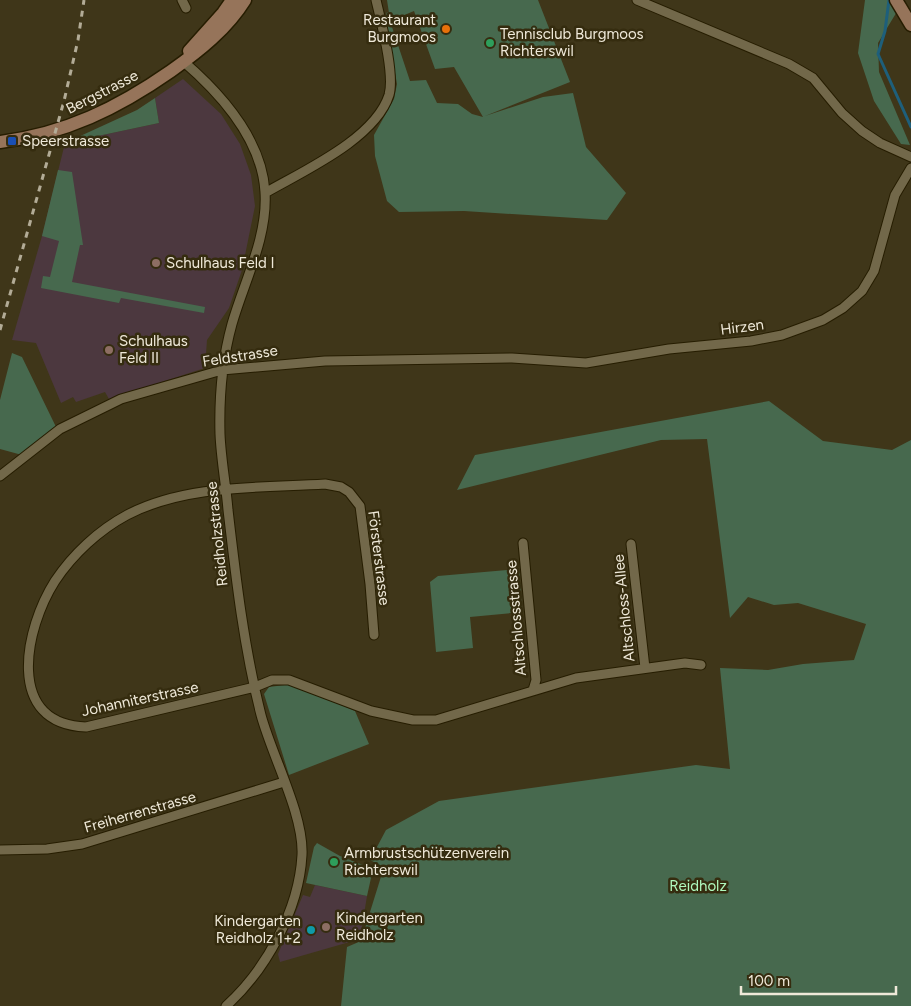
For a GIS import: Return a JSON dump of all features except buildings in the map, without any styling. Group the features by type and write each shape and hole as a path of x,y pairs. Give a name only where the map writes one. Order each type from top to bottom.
{"main road":[{"name":"Bergstrasse","path":"184,62 192,48 232,0"},
{"name":"Bergstrasse","path":"0,142 35,136 85,121 127,100 184,62 208,43 246,0"},
{"path":"896,0 911,25"}],"street":[{"path":"265,193 352,142 366,130 380,113 389,94 390,77 376,0"},
{"path":"637,0 789,64 813,78 842,113 862,131 880,143 911,157"},
{"name":"Reidholzstrasse","path":"184,62 211,87 242,129 255,152 265,193 257,248 232,325 222,370 220,436 241,619 267,736 296,815 301,840 301,864 297,882 274,943 253,976 226,1006"},
{"name":"Hirzen","path":"481,360 512,358 586,363 669,349 782,336 823,320 843,308 862,291 874,271 895,195 911,168"},
{"name":"Feldstrasse","path":"0,476 60,429 121,399 222,370 326,360 481,360"},
{"name":"Försterstrasse","path":"226,490 325,484 341,486 349,492 360,506 374,635"},
{"name":"Johanniterstrasse","path":"226,490 177,496 144,507 114,523 86,544 60,575 40,611 29,652 28,676 32,692 46,713 61,722 78,727 95,726 255,687"},
{"name":"Altschlossstrasse","path":"523,543 536,680 533,690"},
{"name":"Altschloss-Allee","path":"631,544 645,668"},
{"name":"Altschlossstrasse","path":"255,687 272,680 289,680 371,711 412,720 436,720 576,678 645,668 685,664 701,665"},
{"name":"Freiherrenstrasse","path":"0,850 47,849 82,844 284,782"}],"shaded area":[{"path":"183,79 221,114 240,144 251,175 255,206 242,270 229,308 207,340 205,368 109,399 105,392 76,402 73,397 61,403 36,343 12,340 42,236 65,143 159,123 155,98"},
{"name":"Kindergarten Reidholz","path":"315,885 367,896 360,939 280,962 278,954 303,895 310,897"}],"green space":[{"path":"387,0 538,0 570,82 485,116 543,97 573,93 586,147 626,193 607,220 464,211 399,212 387,201 375,156 374,135 394,99 397,84 385,17 387,12 389,13","holes":["414,11 435,69 454,67 483,117 472,114 458,104 437,103 426,80 410,81 390,21"]},
{"path":"865,0 904,0 878,43 879,72 910,145 901,144 874,101 858,53"},
{"path":"155,98 159,123 65,143 137,110"},
{"path":"58,170 72,172 83,245 80,245 72,282 205,307 204,313 121,298 119,303 41,288 43,276 50,277 59,241 42,236"},
{"path":"12,353 22,357 57,429 22,455 0,449 0,400"},
{"name":"Reidholz","path":"769,401 823,441 892,450 911,440 911,1006 341,1006 347,947 361,941 384,867 370,860 386,830 439,801 696,765 730,769 720,668 768,670 803,664 854,660 866,624 798,603 774,605 748,597 730,618 707,439 661,440 457,490 475,455"},
{"path":"519,569 522,612 470,617 473,648 436,652 430,582 438,576"},
{"path":"292,684 355,711 369,744 289,775 264,694 269,687"},
{"name":"Armbrustschützenverein Richterswil","path":"317,843 340,856 373,869 367,896 306,883 314,847"}],"waterway":[{"path":"889,0 885,31 878,54 911,127"}],"railway":[{"path":"0,330 64,101 78,40 84,0"}],"place":[{"name":"Restaurant Burgmoos","path":"446,29"},
{"name":"Tennisclub Burgmoos Richterswil","path":"490,43"},
{"name":"Speerstrasse","path":"12,141"},
{"name":"Schulhaus Feld I","path":"156,263"},
{"name":"Schulhaus Feld II","path":"109,350"},
{"name":"Armbrustschützenverein Richterswil","path":"334,862"},
{"name":"Kindergarten Reidholz","path":"326,927"},
{"name":"Kindergarten Reidholz 1+2","path":"311,930"}]}
